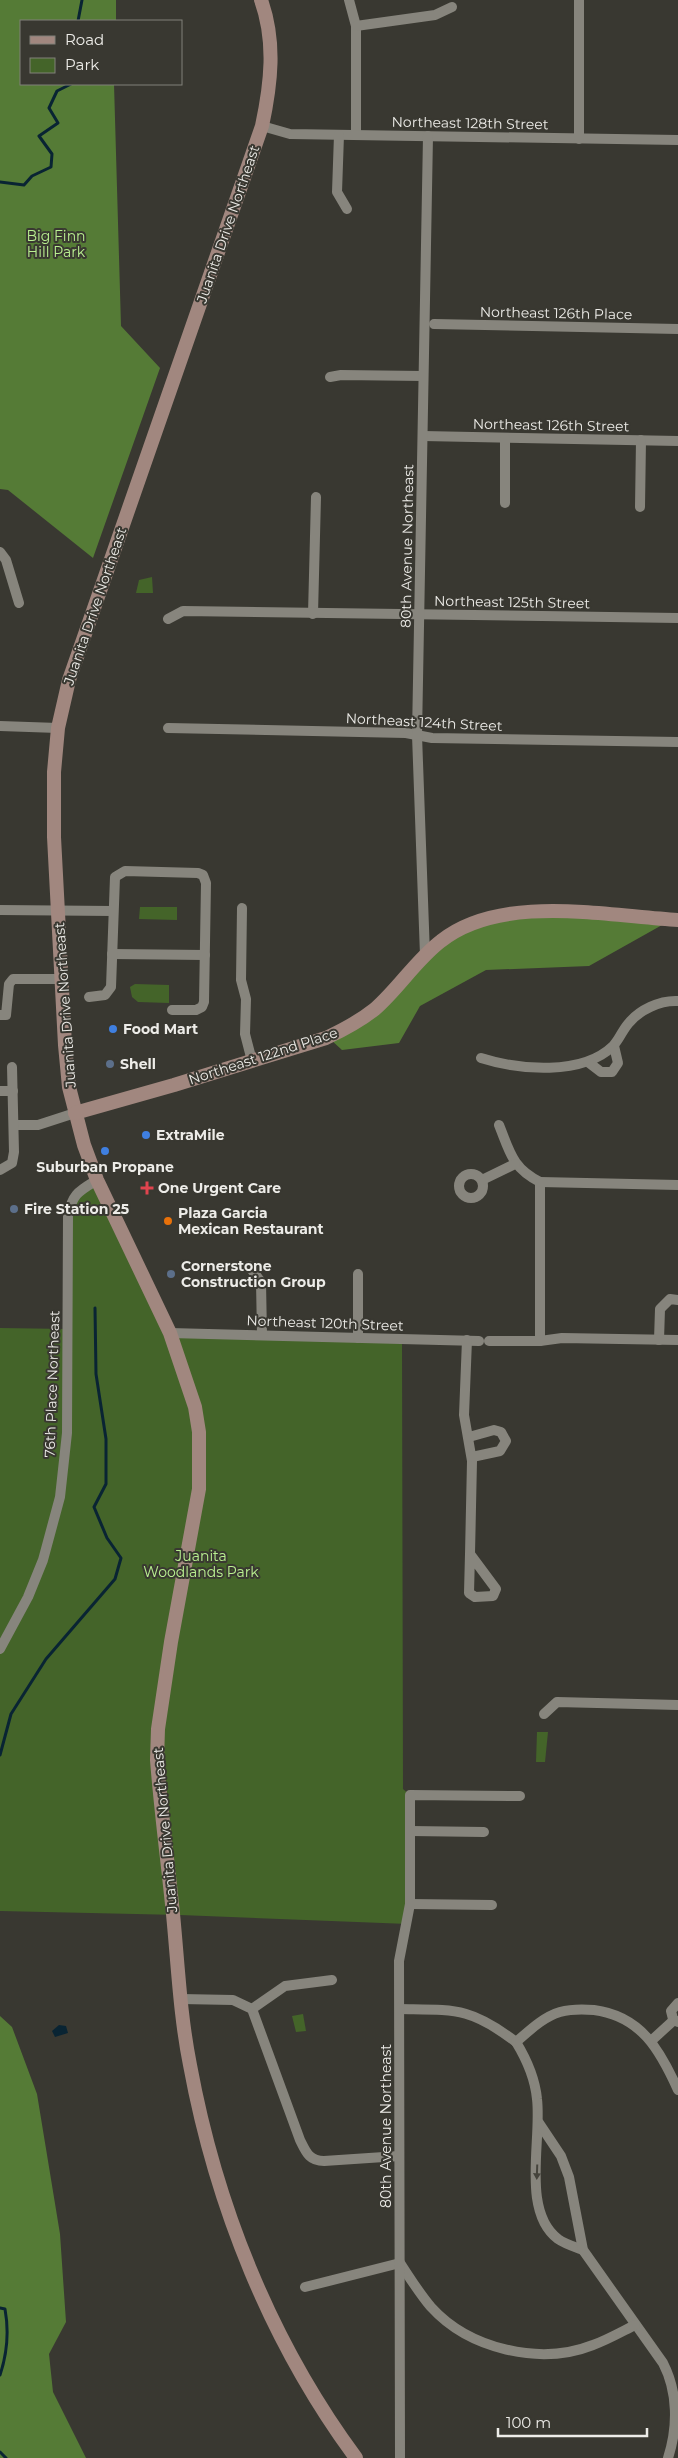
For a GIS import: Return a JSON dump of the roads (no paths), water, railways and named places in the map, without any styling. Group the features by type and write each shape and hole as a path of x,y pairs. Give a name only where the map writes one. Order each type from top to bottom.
{"main road":[{"name":"Juanita Drive Northeast","path":"261,0 270,33 271,56 270,91 262,126 69,680 58,728 54,772 54,837 66,1062 75,1113 84,1145 98,1180 170,1333 195,1407 200,1461 200,1489 171,1642 158,1729 159,1790 181,2000 190,2065 218,2184 238,2241 277,2329 313,2394 356,2458"},
{"name":"Northeast 122nd Place","path":"75,1113 326,1038 350,1026 375,1009 425,955 442,940 477,921 497,915 519,912 580,913 678,920"}],"street":[{"path":"349,0 356,26 356,135"},
{"path":"578,139 579,0"},
{"path":"356,26 435,15 452,7"},
{"name":"Northeast 128th Street","path":"262,126 290,134 678,140"},
{"path":"339,135 337,192 346,209"},
{"name":"80th Avenue Northeast","path":"425,955 417,735 428,136"},
{"name":"Northeast 126th Place","path":"434,324 678,329"},
{"path":"330,377 341,375 423,376"},
{"name":"Northeast 126th Street","path":"423,436 678,441"},
{"path":"505,438 505,503"},
{"path":"640,507 641,440"},
{"path":"313,614 316,496"},
{"path":"0,552 6,560 19,602"},
{"name":"Northeast 125th Street","path":"168,619 183,611 678,618"},
{"path":"0,726 58,728"},
{"name":"Northeast 124th Street","path":"168,728 417,735 432,738 678,742"},
{"path":"89,998 105,994 111,987 113,882 116,875 125,871 198,873 204,877 204,1002 202,1008 196,1010 172,1010"},
{"path":"242,908 241,980 246,999 245,1034 252,1061"},
{"path":"0,910 113,911"},
{"path":"112,954 205,954"},
{"path":"0,1015 6,1015 9,984 13,979 62,979"},
{"path":"481,1058 504,1066 568,1067 588,1062 614,1046 628,1023 640,1013 654,1004 678,1001"},
{"path":"588,1062 601,1072 612,1072 618,1062 614,1046"},
{"path":"0,1170 12,1163 14,1125 12,1067"},
{"path":"0,1091 13,1091"},
{"path":"14,1125 38,1125 75,1113"},
{"path":"499,1125 515,1164 525,1175 540,1182 678,1185"},
{"path":"482,1180 515,1164"},
{"name":"76th Place Northeast","path":"0,1649 28,1597 40,1567 60,1497 67,1433 68,1216 70,1201 74,1196 98,1180"},
{"path":"540,1182 540,1342"},
{"path":"249,1266 261,1282 262,1334"},
{"path":"358,1274 358,1338"},
{"path":"659,1340 660,1310 670,1299 678,1300"},
{"name":"Northeast 120th Street","path":"170,1333 540,1342 562,1338 678,1340"},
{"path":"467,1340 464,1415 472,1457 470,1554"},
{"path":"469,1437 494,1430 502,1432 506,1438 504,1447 500,1451 472,1457"},
{"path":"544,1714 558,1702 678,1705"},
{"name":"80th Avenue Northeast","path":"400,2458 399,1962 410,1904 410,1794 520,1796"},
{"path":"411,1831 484,1832"},
{"path":"410,1904 492,1905"},
{"path":"252,2009 285,1986 332,1980"},
{"path":"181,2000 233,2000 252,2009 307,2155 318,2161 399,2156"},
{"path":"651,2041 676,2021 671,2011 678,2003"},
{"path":"400,2009 452,2009 475,2016 497,2028 516,2042 528,2062 537,2098 539,2123 536,2195 540,2215 553,2235 560,2241 583,2250"},
{"path":"516,2042 541,2022 559,2012 575,2010 610,2012 630,2021 651,2041 669,2070 678,2090"},
{"path":"539,2123 562,2156 569,2177 583,2250 663,2363 671,2379 676,2400 677,2436 668,2458"},
{"path":"305,2287 400,2263 432,2307 463,2332 504,2349 525,2353 572,2351 593,2346 635,2325"}],"water":[{"path":"59,2025 66,2026 68,2033 55,2037 52,2031"}],"waterway":[{"path":"78,20 82,0"},
{"path":"0,182 24,185 32,176 51,167 52,154 39,136 58,123 49,108 57,91 69,85"},
{"path":"0,1755 11,1714 46,1659 115,1579 121,1558 107,1538 94,1507 106,1484 106,1439 96,1374 95,1308"},
{"path":"0,2308 5,2309 7,2334 6,2351 0,2375"},
{"path":"0,2452 6,2458"}],"place":[{"name":"Food Mart","path":"113,1029"},
{"name":"Shell","path":"110,1064"},
{"name":"ExtraMile","path":"146,1135"},
{"name":"Suburban Propane","path":"105,1151"},
{"name":"One Urgent Care","path":"147,1188"},
{"name":"Fire Station 25","path":"14,1209"},
{"name":"Plaza Garcia Mexican Restaurant","path":"168,1221"},
{"name":"Cornerstone Construction Group","path":"171,1274"}],"park label":[{"name":"Big Finn Hill Park","path":"56,244"},
{"name":"Juanita Woodlands Park","path":"201,1564"}]}
